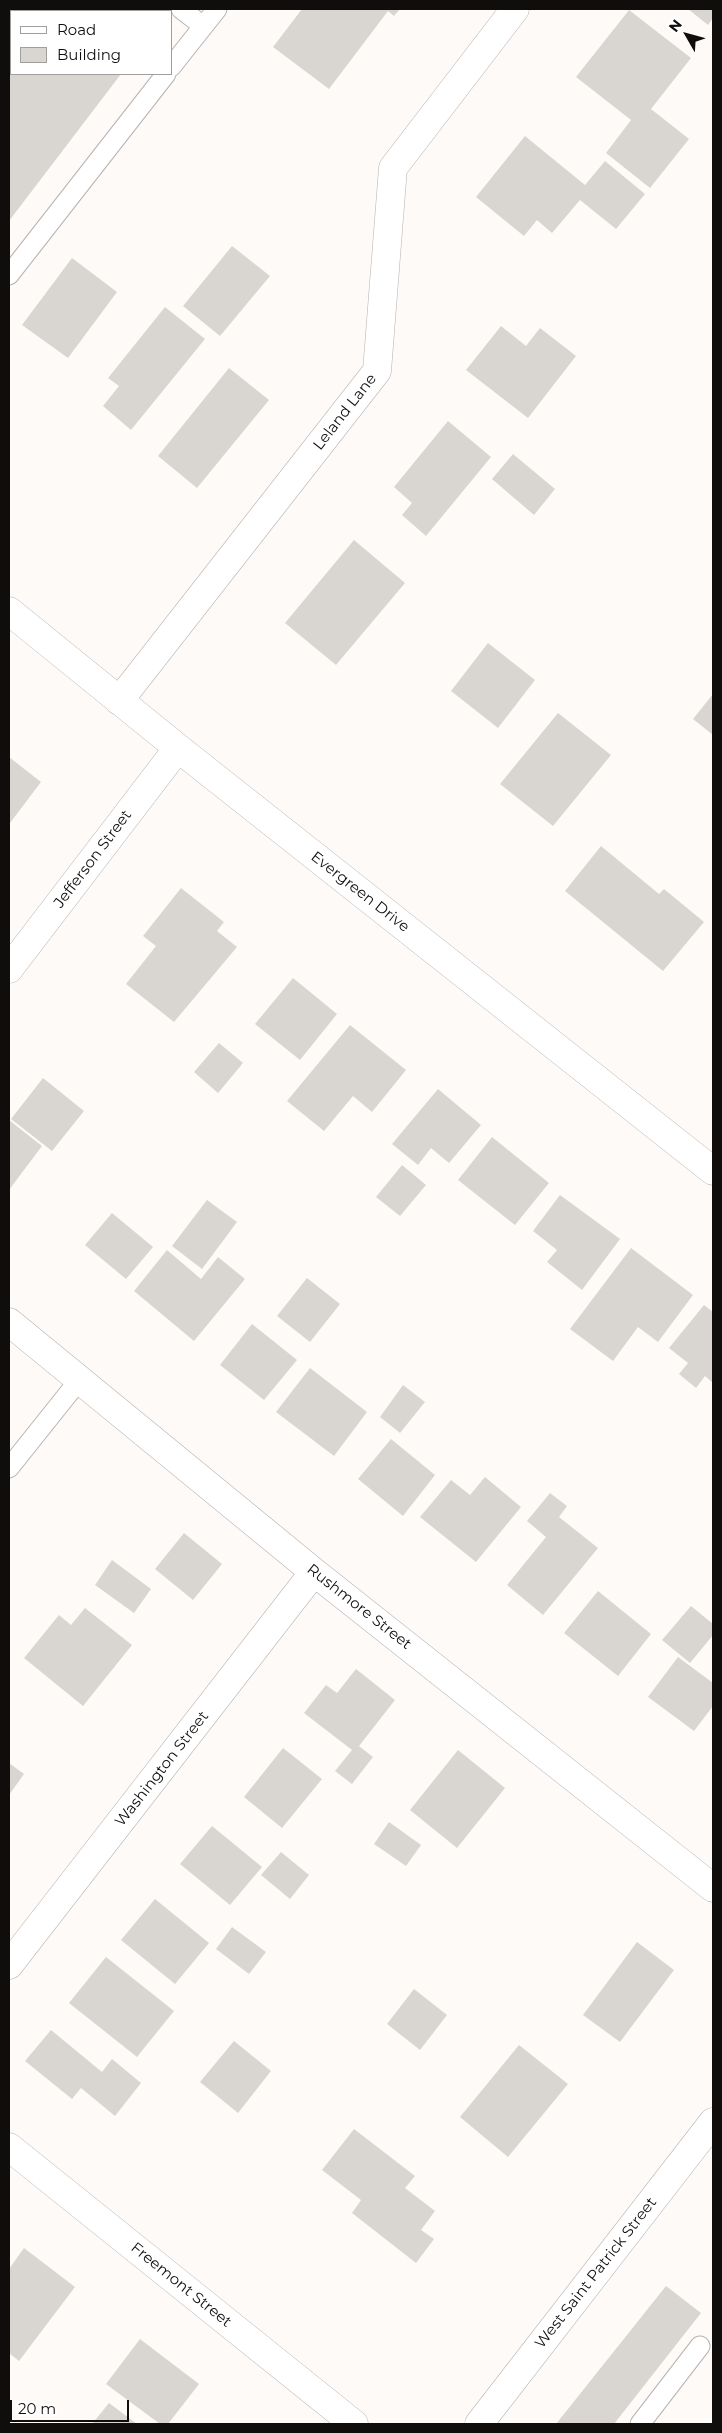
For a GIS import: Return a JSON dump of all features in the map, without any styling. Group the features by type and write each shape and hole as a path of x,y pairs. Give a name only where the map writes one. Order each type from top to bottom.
{"street":[{"name":"Leland Lane","path":"119,701 377,371 393,168 515,9"},
{"name":"Evergreen Drive","path":"9,611 178,748 713,1171"},
{"name":"Jefferson Street","path":"9,969 178,748"},
{"name":"Rushmore Street","path":"9,1322 314,1572 713,1888"},
{"name":"Washington Street","path":"9,1966 314,1572"},
{"name":"West Saint Patrick Street","path":"479,2424 713,2122"},
{"name":"Freemont Street","path":"9,2147 354,2424"}],"lane":[{"path":"181,9 203,26"},
{"path":"172,66 217,9"},
{"path":"9,275 165,75"},
{"path":"9,1468 80,1379"},
{"path":"640,2424 700,2346"}],"building":[{"path":"120,9 122,10 43,10"},
{"path":"302,9 400,9 394,16 388,11 329,89 273,47"},
{"path":"688,9 713,9 713,18 708,25"},
{"path":"629,10 691,58 651,109 689,139 650,188 606,153 631,120 576,77"},
{"path":"10,52 10,75 120,75 9,221"},
{"path":"525,136 585,185 605,161 645,194 616,229 580,200 552,233 537,220 524,236 476,197"},
{"path":"232,246 270,276 220,336 183,306"},
{"path":"72,258 117,292 68,358 22,325"},
{"path":"165,307 205,339 131,430 103,406 119,386 108,378"},
{"path":"501,326 526,346 540,328 576,356 528,418 466,370"},
{"path":"229,368 269,400 197,488 158,456"},
{"path":"448,421 491,457 426,536 402,515 412,503 394,487"},
{"path":"513,454 555,489 534,515 492,479"},
{"path":"354,540 405,583 336,665 285,623"},
{"path":"488,643 535,680 498,728 451,691"},
{"path":"713,694 713,735 693,719"},
{"path":"558,713 611,755 553,826 500,784"},
{"path":"9,757 41,782 10,823 9,822"},
{"path":"601,846 659,894 664,889 704,922 663,971 565,891"},
{"path":"181,888 224,922 217,931 237,947 174,1022 126,984 156,946 143,936"},
{"path":"293,978 337,1014 300,1060 255,1024"},
{"path":"350,1025 406,1070 372,1112 353,1096 324,1131 287,1101"},
{"path":"219,1043 243,1063 218,1093 194,1072"},
{"path":"43,1078 84,1111 52,1151 11,1119"},
{"path":"438,1089 481,1125 449,1163 431,1148 418,1165 392,1144"},
{"path":"9,1120 42,1146 9,1190"},
{"path":"492,1137 549,1183 515,1225 458,1180"},
{"path":"402,1165 426,1185 400,1216 376,1197"},
{"path":"560,1195 620,1239 582,1290 547,1262 557,1250 533,1231"},
{"path":"207,1200 237,1222 202,1269 172,1246"},
{"path":"112,1213 153,1247 126,1279 85,1245"},
{"path":"631,1248 693,1295 658,1342 638,1327 613,1361 570,1329"},
{"path":"167,1250 201,1279 218,1257 245,1279 194,1341 134,1291"},
{"path":"307,1278 340,1304 310,1342 277,1316"},
{"path":"704,1305 713,1312 713,1383 705,1376 696,1388 679,1374 688,1363 669,1348"},
{"path":"252,1324 297,1360 264,1400 220,1365"},
{"path":"310,1368 367,1412 334,1456 276,1412"},
{"path":"403,1385 425,1402 400,1433 380,1417"},
{"path":"391,1439 435,1475 403,1516 358,1479"},
{"path":"485,1477 521,1507 476,1562 420,1517 451,1480 470,1495"},
{"path":"550,1493 567,1506 559,1517 598,1548 543,1615 507,1585 546,1537 527,1521"},
{"path":"184,1533 222,1564 193,1600 155,1569"},
{"path":"112,1560 151,1589 134,1613 95,1585"},
{"path":"598,1591 651,1634 618,1676 564,1633"},
{"path":"691,1606 713,1624 713,1635 690,1663 662,1640"},
{"path":"85,1608 132,1645 83,1706 24,1658 59,1615 71,1625"},
{"path":"678,1657 713,1683 713,1706 694,1731 648,1697"},
{"path":"356,1669 395,1700 359,1746 373,1757 352,1784 335,1771 352,1750 304,1713 326,1685 337,1693"},
{"path":"283,1748 322,1779 282,1828 244,1797"},
{"path":"458,1750 505,1788 457,1848 410,1810"},
{"path":"9,1763 24,1774 9,1795"},
{"path":"389,1822 421,1845 406,1866 374,1844"},
{"path":"212,1826 262,1867 230,1905 180,1864"},
{"path":"281,1852 309,1875 290,1899 261,1875"},
{"path":"155,1899 209,1943 175,1984 121,1940"},
{"path":"232,1927 266,1952 249,1974 216,1949"},
{"path":"637,1942 674,1970 620,2042 583,2015"},
{"path":"106,1957 174,2011 137,2057 69,2003"},
{"path":"414,1989 447,2015 420,2050 387,2024"},
{"path":"51,2030 102,2072 112,2059 141,2083 115,2116 81,2088 72,2099 25,2061"},
{"path":"234,2041 271,2071 238,2113 200,2082"},
{"path":"519,2045 568,2084 508,2157 460,2117"},
{"path":"354,2129 415,2176 405,2188 435,2211 421,2230 434,2239 416,2263 352,2213 361,2200 322,2170"},
{"path":"24,2248 75,2287 19,2361 9,2353 9,2269"},
{"path":"666,2286 701,2313 614,2424 556,2424"},
{"path":"140,2339 199,2384 168,2424 160,2424 106,2384"},
{"path":"109,2403 137,2424 92,2424"}]}
